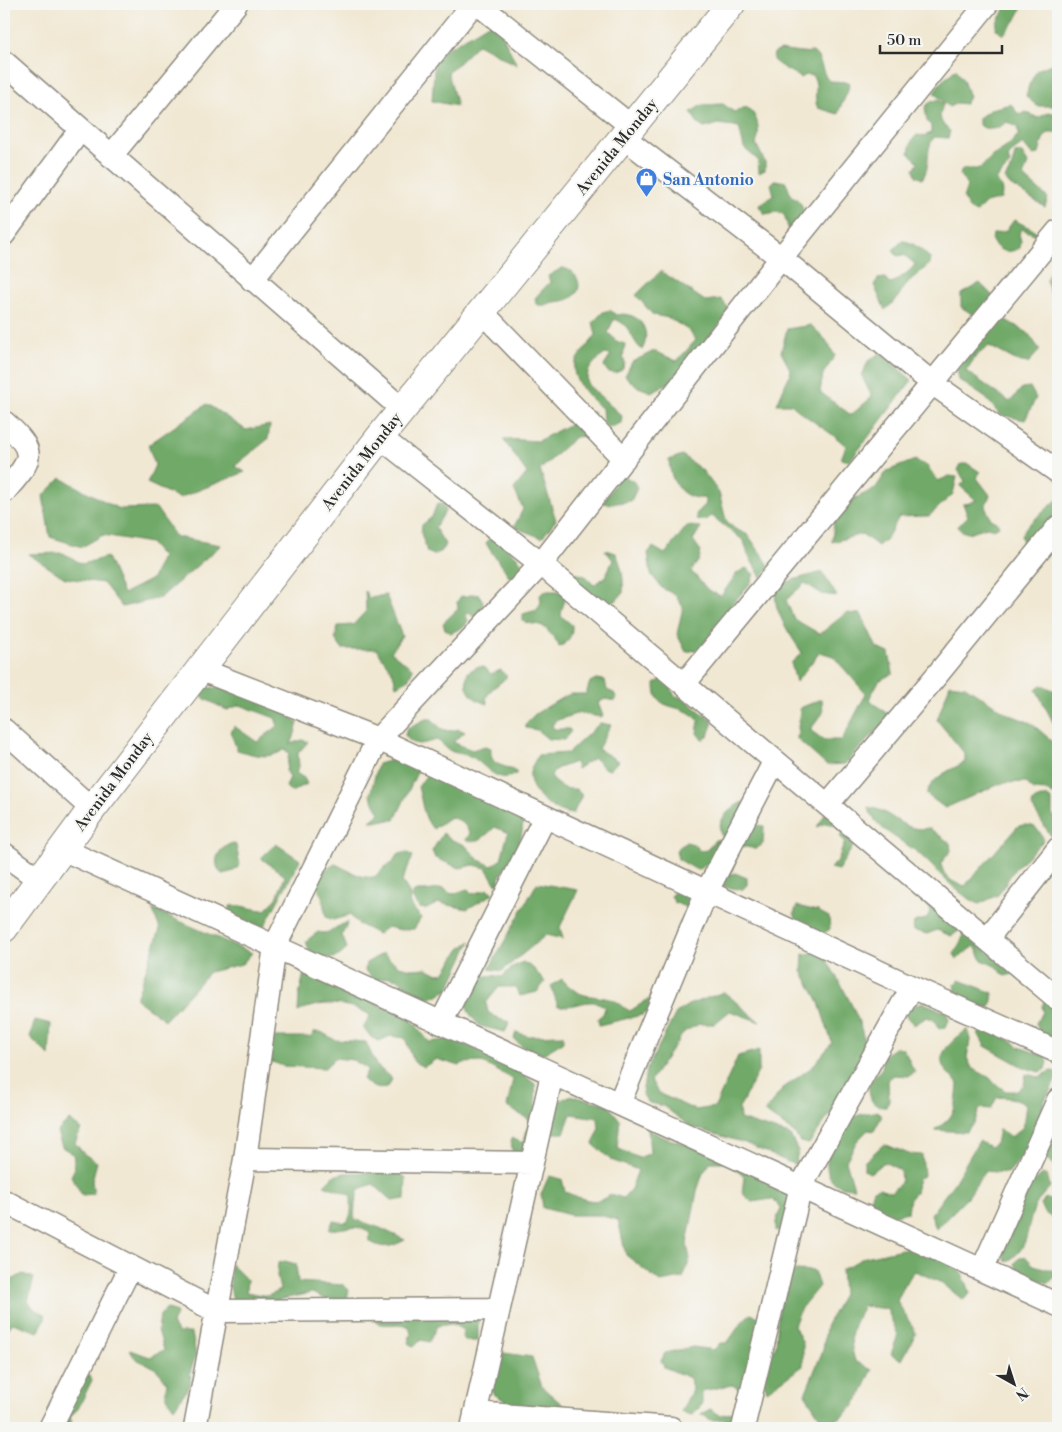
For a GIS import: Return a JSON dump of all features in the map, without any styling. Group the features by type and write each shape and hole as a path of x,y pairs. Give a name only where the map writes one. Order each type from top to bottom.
{"main road":[{"name":"Avenida Monday","path":"4,928 199,669 402,409 731,4"}],"street":[{"path":"111,156 236,4"},
{"path":"252,280 473,4"},
{"path":"478,4 627,132 932,383 1058,472"},
{"path":"195,1428 245,1159 275,946 378,739 541,564 781,258 988,4"},
{"path":"4,62 402,409"},
{"path":"4,234 80,130"},
{"path":"684,684 1058,231"},
{"path":"482,312 624,459"},
{"path":"4,422 22,437 28,448 28,459 24,469 4,492"},
{"path":"380,437 541,564 1058,999"},
{"path":"828,804 1058,527"},
{"path":"199,669 378,739 912,987 1058,1052"},
{"path":"4,730 92,809"},
{"path":"619,1104 706,891 774,762"},
{"path":"441,1023 545,817"},
{"path":"62,849 552,1074 802,1186 1058,1305"},
{"path":"987,939 1058,849"},
{"path":"4,854 40,880"},
{"path":"743,1428 802,1186 912,987"},
{"path":"552,1074 474,1421 671,1428"},
{"path":"982,1270 1058,1100"},
{"path":"245,1159 532,1163"},
{"path":"4,1201 216,1311 499,1309"},
{"path":"50,1428 130,1268"}],"green space":[{"path":"1008,4 1024,4 1015,21 1003,35 996,29 997,22"},
{"path":"495,20 517,65 478,44 448,73 457,106 432,101 435,56"},
{"path":"780,50 800,53 813,52 819,58 826,78 829,81 849,82 848,91 838,114 818,108 816,104 816,84 813,76 806,75 801,78 773,60 774,53"},
{"path":"1051,64 1058,64 1058,104 1054,106 1037,106 1026,96 1029,85 1037,70"},
{"path":"956,69 963,80 969,97 965,104 957,103 949,107 934,93 940,83"},
{"path":"937,100 944,103 940,115 942,122 950,131 948,138 934,137 931,142 927,169 922,179 916,176 914,169 918,162 909,153 912,141 917,135 924,136 931,133 931,126 927,121 925,107 930,102"},
{"path":"723,104 734,112 746,107 756,118 758,134 756,144 765,162 765,170 759,173 758,160 744,148 739,127 719,124 704,128 698,124 691,112 702,105"},
{"path":"1011,104 1019,115 1026,112 1038,118 1050,112 1058,115 1058,133 1048,133 1043,139 1039,154 1032,155 1023,144 1012,152 1008,158 1010,164 996,180 1002,189 1001,199 986,203 977,212 970,210 963,198 967,186 960,175 962,169 982,167 991,157 1008,146 1019,134 1017,127 1007,122 993,129 983,127 979,125 979,118 991,109"},
{"path":"1022,153 1028,164 1023,176 1048,198 1045,207 1010,185 1005,179 1012,166 1015,154"},
{"path":"775,180 786,182 791,196 799,201 803,209 803,215 789,231 784,214 777,212 765,214 759,205 774,195 771,184"},
{"path":"1014,220 1038,232 1036,235 1022,229 1019,234 1020,248 1016,250 1004,251 997,248 992,241 993,234 1006,231"},
{"path":"902,241 913,244 920,249 930,258 930,264 908,282 896,300 885,310 874,285 878,279 885,278 889,284 892,283 907,273 915,264 904,255 897,256 893,250"},
{"path":"1058,253 1058,300 1050,293 1046,280"},
{"path":"562,268 570,271 576,277 579,285 576,294 566,300 543,305 536,304 535,298 550,282 548,276"},
{"path":"661,271 705,301 721,299 730,311 679,378 651,392 636,386 625,376 632,362 654,351 677,361 696,340 688,330 669,318 653,315 636,295"},
{"path":"980,283 994,297 975,316 961,307 961,294"},
{"path":"610,310 616,315 624,314 637,319 641,323 646,335 642,350 624,324 614,319 608,332 616,341 625,344 623,357 625,363 622,370 615,373 608,372 604,366 611,355 605,354 594,363 587,375 588,385 622,416 621,423 608,428 603,422 602,408 591,399 578,382 574,368 579,356 596,335 593,322 603,312"},
{"path":"1004,319 1028,333 1040,350 1028,363 1017,361 989,346 976,356 966,371 1010,402 1022,388 1030,387 1036,398 1025,420 1000,415 986,398 959,380 957,369 975,347"},
{"path":"811,325 826,340 835,356 823,374 820,392 851,415 872,397 862,376 868,361 880,353 912,380 850,461 841,459 846,446 839,440 791,404 777,404 791,371 781,352 787,329"},
{"path":"207,404 246,430 270,425 268,439 235,466 245,472 179,498 147,483 155,465 148,445"},
{"path":"593,412 597,435 575,437 540,470 556,520 542,538 514,527 523,509 514,489 527,473 503,439 538,441"},
{"path":"682,455 703,471 719,493 726,520 735,529 748,535 771,568 761,577 748,555 744,541 712,516 705,520 697,520 696,514 706,504 704,498 689,496 678,488 670,468 669,460"},
{"path":"915,460 927,466 938,481 949,476 957,477 953,494 929,516 899,517 887,538 878,546 862,534 832,542 834,520 849,501 875,489 887,471"},
{"path":"961,464 968,464 980,472 977,478 990,495 985,507 991,519 997,522 999,526 994,529 987,527 968,533 961,531 958,526 968,516 963,504 976,500 960,486 965,481 958,470"},
{"path":"621,474 634,482 637,488 631,501 603,503"},
{"path":"61,478 119,509 156,508 176,537 221,545 160,598 122,607 103,583 65,578 28,554 63,553 82,564 107,557 123,594 152,579 162,557 150,543 103,535 82,547 50,537 43,496"},
{"path":"1058,499 1058,518 1022,557 1024,546 1021,535 1027,526"},
{"path":"437,504 443,504 446,510 435,528 445,544 442,551 434,555 427,552 421,533 422,525 432,517"},
{"path":"687,526 701,527 693,540 701,551 699,560 691,571 708,590 721,596 737,573 746,568 754,574 750,584 726,611 701,649 686,652 677,634 683,607 675,595 662,588 651,574 648,553 653,547 665,554"},
{"path":"495,537 520,560 523,567 517,578 509,577 488,548 486,543 489,538"},
{"path":"605,550 616,553 623,577 623,593 610,607 586,592 575,582 569,571 585,576 594,585 605,577 613,560"},
{"path":"822,572 837,596 822,594 805,583 786,600 794,619 820,634 846,613 861,614 877,648 889,653 893,673 879,681 869,699 890,716 845,764 826,765 797,739 800,708 822,699 823,713 810,730 824,740 842,740 866,694 833,656 820,652 796,682 791,663 802,653 780,616 775,596 778,589 785,583"},
{"path":"365,591 368,598 386,595 402,636 391,652 413,669 408,680 396,686 393,673 376,649 342,649 335,639 338,626 353,625 366,611"},
{"path":"546,591 559,591 566,595 561,616 572,625 572,632 567,641 559,647 555,639 544,627 523,621 523,614 537,610 541,602 540,595"},
{"path":"472,594 479,595 483,601 481,614 474,617 469,613 466,615 468,621 464,627 451,633 445,629 443,623 458,609 457,602 461,596 466,597"},
{"path":"477,667 484,667 491,674 501,670 506,675 506,678 491,690 486,698 488,704 473,697 467,684 468,672"},
{"path":"665,676 674,695 686,700 713,722 708,736 702,740 697,733 699,721 685,711 664,704 659,700 655,684"},
{"path":"596,679 605,680 607,690 614,693 617,699 615,701 605,699 598,703 603,716 579,713 555,721 552,726 555,729 569,729 571,731 564,740 548,739 537,730 526,728 525,724 535,714 560,699 570,694 586,694 590,682"},
{"path":"950,684 965,686 1008,714 1031,723 1058,746 1058,797 1047,791 1033,790 1026,782 1002,783 945,808 926,794 937,778 965,762 965,754 937,720"},
{"path":"1041,685 1058,692 1058,732 1036,689"},
{"path":"203,687 241,690 274,701 298,723 290,744 302,740 308,742 298,753 299,767 296,773 304,778 307,784 291,792 286,787 290,777 286,771 289,753 285,750 286,748 268,756 237,750 231,733 234,726 257,742 278,726 275,718 240,705 227,710 205,699 199,693"},
{"path":"426,719 432,719 444,730 459,729 465,732 453,742 472,750 485,746 491,748 491,755 495,763 517,773 510,777 498,776 472,757 455,753 437,740 419,744 412,742 405,735 407,728"},
{"path":"600,723 611,725 598,749 618,761 610,770 604,768 594,758 577,769 575,762 558,768 551,775 555,782 564,788 576,789 582,795 573,814 558,810 544,801 533,788 530,781 532,766 538,755 568,753"},
{"path":"402,757 419,768 395,820 370,821 380,813 370,795 378,764"},
{"path":"428,773 521,817 522,832 520,840 499,878 500,884 495,883 486,868 474,865 460,868 435,858 432,851 443,833 452,840 465,845 479,860 492,866 501,859 508,833 495,827 481,839 469,841 465,839 470,834 465,825 450,817 433,829 425,814 418,787"},
{"path":"1046,796 1052,800 1052,814 1058,820 1058,835 1051,836 1032,807 1033,801"},
{"path":"743,802 746,832 757,825 764,826 763,844 756,849 742,846 721,835 720,825 725,815"},
{"path":"868,807 885,813 904,825 919,829 929,828 950,843 951,851 941,863 942,868 949,879 965,886 1018,826 1028,825 1034,827 1040,832 1044,840 1014,870 998,895 979,904 959,892 922,856 881,827 871,815"},
{"path":"827,811 856,842 838,870 830,868 837,862 845,842 840,836 842,833 836,825 826,823 817,827"},
{"path":"722,839 714,860 697,870 678,859 676,850 686,842 694,844 700,851 707,850 715,840"},
{"path":"233,843 236,845 240,865 234,871 222,874 217,865 218,856 220,851"},
{"path":"276,844 300,860 265,925 255,932 230,915 230,906 265,910 277,898 285,876 261,858"},
{"path":"406,852 413,856 402,881 409,892 410,904 421,918 414,929 401,930 387,927 378,934 358,924 350,915 333,920 326,917 322,896 316,883 323,871 335,864 362,876 373,877 392,863 397,855"},
{"path":"735,856 735,862 730,875 735,873 747,878 747,885 742,890 722,886"},
{"path":"537,883 578,890 560,927 563,939 546,935 502,971 489,969"},
{"path":"444,888 453,894 468,889 472,894 489,889 493,894 467,909 439,903 426,909 419,908 411,896 415,891"},
{"path":"676,890 683,890 695,895 688,915 687,908 674,902 671,895"},
{"path":"923,898 965,922 959,931 951,936 937,930 927,934 913,930 914,922 926,919 931,911"},
{"path":"797,906 818,911 829,917 830,929 823,934 798,923 794,913"},
{"path":"152,909 252,953 242,964 209,972 165,1020 136,999 160,929"},
{"path":"688,915 678,943 674,938 676,931 680,922"},
{"path":"348,922 342,935 347,948 343,953 335,958 310,954 306,941 318,932 326,933"},
{"path":"963,930 1013,974 1005,976 995,966 982,960 975,946 957,959 954,954 963,937"},
{"path":"471,941 448,990 429,999 414,993 398,979 389,977 375,980 365,971 366,963 384,953 399,966 412,969 426,968 438,974 444,973 460,949"},
{"path":"822,952 857,1016 862,1030 864,1054 861,1064 848,1088 809,1144 800,1142 794,1133 765,1112 782,1089 812,1067 832,1043 818,1000 802,971 803,954"},
{"path":"523,962 533,968 545,982 537,992 520,996 515,987 499,987 486,1003 488,1012 499,1019 510,1022 505,1032 480,1026 467,1009 465,1002 470,986 484,976 502,977 514,966"},
{"path":"304,973 313,973 338,991 356,994 411,1019 429,1042 453,1039 514,1067 535,1084 536,1105 526,1158 515,1156 512,1150 511,1138 523,1143 530,1120 507,1107 513,1079 481,1062 463,1063 460,1066 436,1059 424,1067 414,1062 405,1038 390,1036 379,1041 372,1038 363,1028 370,1015 353,1007 324,1004 298,1012 299,995"},
{"path":"562,979 575,991 613,1000 630,1011 647,1000 653,999 648,1012 642,1015 599,1025 598,1018 603,1014 605,1008 600,1004 590,1002 571,1006 558,1006 551,986"},
{"path":"960,980 993,993 991,1006 984,1009 961,997 954,984"},
{"path":"724,992 760,1022 730,1011 714,1024 699,1024 684,1032 651,1080 658,1093 695,1110 715,1107 738,1056 759,1050 759,1070 739,1108 740,1119 790,1135 798,1151 795,1165 745,1143 691,1127 663,1106 649,1103 642,1094 646,1071 676,1013 688,1005"},
{"path":"1045,1000 1058,1000 1058,1049 1041,1035 1036,1023 1043,1012 1042,1006"},
{"path":"922,1002 947,1013 949,1020 946,1027 939,1029 934,1020 927,1017 914,1025 905,1015 912,1007"},
{"path":"35,1020 51,1024 49,1056 30,1037"},
{"path":"983,1028 1014,1042 1019,1047 1045,1056 1048,1062 1046,1069 1039,1072 1023,1067 985,1046 978,1033"},
{"path":"968,1029 970,1040 967,1058 972,1068 990,1078 1006,1091 1017,1091 1024,1085 1026,1074 1039,1077 1051,1071 1058,1072 1058,1076 1044,1102 1037,1127 1027,1151 1008,1173 985,1171 968,1197 936,1229 931,1214 954,1183 979,1141 990,1147 996,1144 999,1129 1011,1137 1023,1127 1026,1104 1011,1098 997,1097 991,1109 980,1108 974,1123 966,1132 934,1130 951,1116 955,1106 958,1084 944,1068 943,1055 949,1044"},
{"path":"314,1032 321,1032 335,1040 366,1042 376,1065 392,1079 388,1087 377,1088 369,1084 363,1079 368,1069 353,1060 335,1058 325,1068 283,1066 267,1060 271,1037 311,1037"},
{"path":"516,1032 528,1036 563,1035 563,1042 543,1054 531,1051 520,1045 514,1039"},
{"path":"896,1047 902,1048 915,1072 909,1076 894,1075 888,1079 889,1100 886,1107 881,1107 872,1101 869,1084 882,1068 884,1055"},
{"path":"571,1096 607,1104 620,1120 617,1148 639,1158 650,1153 648,1129 662,1137 724,1155 790,1192 785,1228 776,1231 776,1222 781,1208 772,1199 752,1202 742,1193 744,1177 728,1162 711,1162 703,1173 697,1191 687,1244 690,1259 683,1278 660,1282 626,1255 618,1220 599,1215 570,1215 543,1208 541,1194 549,1176 562,1179 565,1192 594,1201 605,1198 610,1194 623,1198 631,1189 638,1170 611,1160 593,1144 599,1130 598,1118 571,1114 564,1133 545,1133 550,1115 556,1105"},
{"path":"877,1111 882,1116 874,1131 868,1130 857,1141 846,1161 854,1188 840,1186 831,1179 827,1169 827,1158 831,1145 845,1124 854,1117"},
{"path":"69,1120 81,1129 75,1143 84,1154 97,1162 92,1181 94,1194 82,1195 71,1176 75,1168 73,1154 62,1147 57,1132"},
{"path":"1058,1126 1058,1163 1052,1164 1045,1157 1044,1145"},
{"path":"884,1144 909,1154 922,1155 924,1175 918,1179 915,1193 910,1198 908,1212 886,1217 873,1206 871,1195 873,1190 879,1188 891,1192 901,1183 900,1170 884,1162 870,1173 864,1170 864,1162"},
{"path":"397,1171 406,1178 405,1199 392,1201 373,1184 359,1189 354,1219 380,1228 405,1240 391,1246 379,1246 369,1241 370,1233 361,1228 350,1227 329,1230 333,1221 346,1223 350,1217 351,1210 351,1195 324,1185 333,1176 345,1173"},
{"path":"1041,1175 1047,1175 1050,1187 1033,1211 1027,1236 1020,1250 1006,1262 1001,1245 1031,1185"},
{"path":"1045,1198 1058,1203 1058,1222 1045,1213 1041,1204"},
{"path":"916,1246 942,1258 957,1269 963,1275 970,1294 963,1300 942,1283 915,1271 906,1282 897,1301 916,1333 902,1360 891,1354 898,1335 887,1309 863,1306 853,1327 851,1339 855,1361 872,1370 855,1404 842,1416 824,1423 805,1394 823,1350 826,1327 843,1294 841,1270 865,1257"},
{"path":"1025,1256 1034,1265 1054,1271 1054,1278 1048,1283 1029,1276 1022,1277 1015,1264 1018,1259"},
{"path":"285,1261 296,1264 298,1282 344,1285 349,1290 347,1299 325,1299 312,1293 268,1302 233,1300 230,1287 231,1264 247,1280 246,1292 268,1296 280,1290 277,1276 278,1263"},
{"path":"795,1270 814,1271 819,1286 801,1308 794,1325 803,1344 803,1366 767,1391 762,1376 776,1345 778,1314 785,1286"},
{"path":"23,1274 34,1278 28,1301 34,1309 45,1314 45,1319 38,1332 13,1323 4,1333 6,1283"},
{"path":"167,1309 177,1312 172,1324 178,1333 192,1333 196,1356 191,1369 190,1385 174,1408 167,1396 167,1383 162,1376 153,1367 137,1359 130,1350 150,1357 164,1350 158,1330 160,1315"},
{"path":"378,1312 478,1318 478,1341 466,1341 462,1337 463,1330 452,1324 437,1326 429,1342 421,1340 414,1347 408,1343 411,1333 408,1326 380,1324 376,1322"},
{"path":"750,1314 763,1318 740,1419 711,1420 701,1414 710,1409 720,1415 736,1412 741,1390 732,1385 702,1391 702,1405 692,1415 681,1412 692,1390 690,1378 664,1367 661,1361 665,1353 693,1347 714,1350 720,1343 727,1343 740,1324"},
{"path":"497,1352 532,1357 542,1387 564,1406 555,1412 516,1407 492,1393 489,1382"},
{"path":"85,1376 90,1376 92,1380 78,1409 70,1416 73,1428 54,1428"}],"place":[{"name":"San Antonio","path":"647,198"}]}
